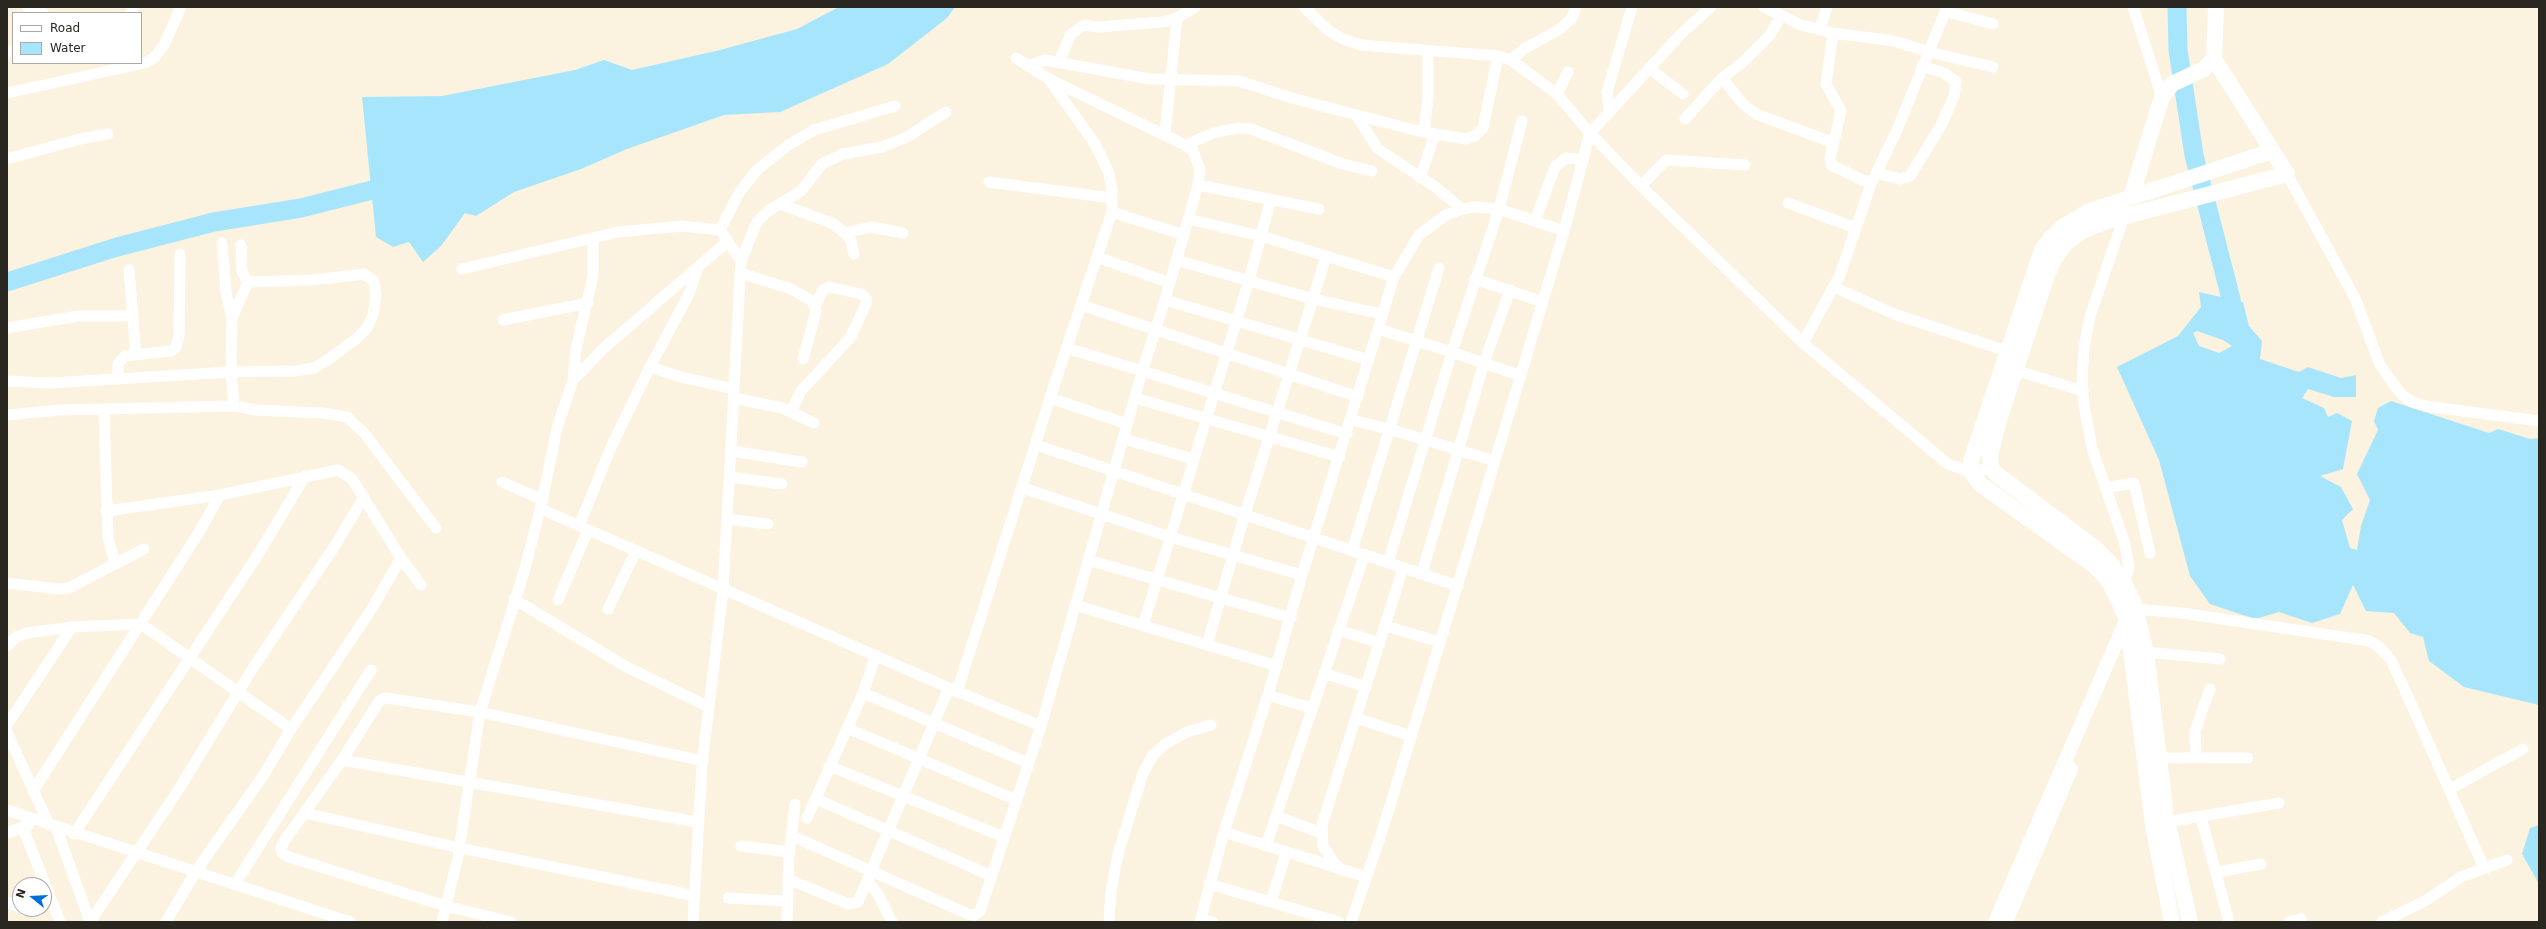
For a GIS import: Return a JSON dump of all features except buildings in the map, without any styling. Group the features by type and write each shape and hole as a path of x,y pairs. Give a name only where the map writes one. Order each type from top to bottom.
{"main road":[{"path":"2190,922 2168,822 2146,652 2124,583 2096,549 2006,483 1991,468 1990,455 2015,370 2054,259 2066,244 2084,230 2124,216 2287,174 2209,64 2216,7"},
{"path":"2131,197 2162,97 2172,84 2209,64"},
{"path":"2134,612 2095,566 1980,484 1971,472 1971,461 2042,250 2050,239 2063,227 2087,212 2272,151"},
{"path":"2134,612 2129,635 2153,825 2172,922"}],"street":[{"path":"28,7 40,12"},
{"path":"142,64 154,58 164,45 181,7"},
{"path":"1059,62 1072,34 1084,25 1129,25 1177,18 1195,7"},
{"path":"1304,7 1329,32 1343,40 1361,45 1498,56 1511,60 1557,94 1590,133 1641,186 1804,343 1948,464 1971,472 1991,468"},
{"path":"1511,60 1524,49 1560,29 1572,18 1576,7"},
{"path":"1610,110 1607,92 1632,7"},
{"path":"1351,922 1458,586 1564,231 1590,133 1649,68 1711,7"},
{"path":"1764,7 1781,16 1833,33 1894,41 1929,52 1993,67"},
{"path":"1820,29 1827,7"},
{"path":"2133,7 2162,97"},
{"path":"1804,343 1834,286 1847,257 1871,184 1897,130 1946,9 1993,24"},
{"path":"1685,119 1722,78 1762,43 1781,16"},
{"path":"1165,134 1173,79 1177,18"},
{"path":"1833,33 1826,84 1841,111 1831,164 1871,184"},
{"path":"1424,132 1428,98 1428,51"},
{"path":"1028,66 1045,60 1150,79 1239,82 1356,115 1424,132 1466,139 1475,136 1483,128 1498,56"},
{"path":"792,836 968,914 975,915 980,911 1040,726 1142,372 1184,235 1198,185 1198,160 1193,151 1165,134 1049,79 1016,58"},
{"path":"7,93 140,64"},
{"path":"1876,174 1900,179 1910,176 1945,117 1956,87 1956,82 1944,73 1922,66"},
{"path":"1649,68 1682,94"},
{"path":"1557,94 1568,72"},
{"path":"1722,78 1744,104 1756,114 1834,143"},
{"path":"788,879 848,904 858,902 873,871 888,831 935,722 953,690 1023,488 1050,398 1112,212 1109,173 1095,144 1049,79"},
{"path":"720,230 739,193 757,170 787,146 814,130 895,106"},
{"path":"693,922 697,822 723,590 741,261 757,222 768,211 801,191 813,173 832,158 882,146 907,137 946,112"},
{"path":"1356,115 1378,150 1420,178 1462,209"},
{"path":"1388,563 1452,352 1499,209 1522,121"},
{"path":"1185,145 1214,133 1236,128 1251,129 1343,164 1372,171"},
{"path":"7,159 80,138 108,134"},
{"path":"1420,178 1435,134"},
{"path":"1535,222 1555,167 1566,158 1583,160"},
{"path":"1641,186 1666,160 1745,165"},
{"path":"2287,174 2355,298 2380,365 2401,394 2412,402 2425,406 2539,421"},
{"path":"989,182 1112,198"},
{"path":"1198,185 1319,209"},
{"path":"2124,583 2129,568 2125,544 2092,448 2083,391 2084,348 2090,316 2131,197"},
{"path":"1143,626 1249,280 1271,200"},
{"path":"1788,203 1856,228"},
{"path":"780,204 819,218 845,233 851,241 854,254"},
{"path":"1213,922 1200,920 1209,884 1277,666 1302,574 1340,457 1394,277 1419,235 1446,215 1462,209 1475,207 1499,209 1564,231"},
{"path":"1112,212 1184,235"},
{"path":"1188,219 1261,236 1394,277"},
{"path":"462,269 618,232 682,226 720,230"},
{"path":"845,233 871,227 903,233"},
{"path":"720,230 726,242 741,261"},
{"path":"442,922 460,848 480,712 542,504 557,428 573,380 576,349 588,303 593,276 593,238"},
{"path":"573,380 604,348 726,242"},
{"path":"222,243 226,292 232,318 231,372 234,406"},
{"path":"241,245 242,272 248,282"},
{"path":"118,379 118,364 125,356 171,351 179,343 180,254"},
{"path":"1097,257 1170,283"},
{"path":"1207,645 1234,557 1245,514 1326,257"},
{"path":"1176,260 1313,299 1382,314"},
{"path":"558,600 612,445 650,367 689,294 698,267"},
{"path":"1352,551 1439,268"},
{"path":"129,270 136,355"},
{"path":"740,273 791,289 812,301 816,312 802,359"},
{"path":"7,381 50,383 231,372 295,371 314,368 356,339 367,328 373,315 376,296 374,280 364,274 313,280 248,282"},
{"path":"1475,279 1543,302"},
{"path":"232,318 248,282"},
{"path":"1834,286 1894,314 2007,351"},
{"path":"791,412 806,385 850,338 866,304 866,298 861,294 829,287 822,290 815,306"},
{"path":"1422,573 1484,363 1510,290"},
{"path":"1165,300 1369,360"},
{"path":"503,320 588,303"},
{"path":"1081,305 1156,328 1226,354 1358,397"},
{"path":"7,328 78,316 132,316"},
{"path":"1378,329 1452,352 1521,376"},
{"path":"1067,348 1347,434"},
{"path":"650,367 791,412 814,423"},
{"path":"2015,370 2083,391"},
{"path":"1050,398 1127,424"},
{"path":"1135,398 1206,420 1340,457"},
{"path":"7,415 59,410 234,406 262,411 336,414 347,417 365,434 436,528"},
{"path":"104,409 106,510 108,538 115,563"},
{"path":"1351,420 1389,429 1495,461"},
{"path":"1124,438 1193,459"},
{"path":"1036,445 1182,495 1315,537 1364,556 1422,573 1458,586"},
{"path":"731,451 802,462"},
{"path":"106,510 220,495 332,470 344,472 364,496 401,558 421,585"},
{"path":"74,834 259,553 305,476"},
{"path":"730,476 782,484"},
{"path":"502,482 584,528 636,552 876,655 953,690 1040,726"},
{"path":"2105,488 2134,483 2150,553"},
{"path":"1023,488 1234,557 1302,574"},
{"path":"33,791 140,624 220,495"},
{"path":"90,922 138,851 238,693 289,618 364,496"},
{"path":"727,519 768,524"},
{"path":"7,583 59,589 69,588 144,549"},
{"path":"608,609 636,552"},
{"path":"1266,846 1311,708 1364,556"},
{"path":"166,922 196,871 263,776 291,729 371,610 401,558"},
{"path":"1088,560 1290,618"},
{"path":"1344,871 1329,856 1323,846 1321,833 1322,825 1403,568"},
{"path":"514,599 625,666 709,707"},
{"path":"1075,605 1277,666"},
{"path":"1995,922 2134,612 2212,617 2370,641 2391,660 2450,789 2460,818 2484,868"},
{"path":"7,646 16,637 27,633 72,627 140,624 291,729"},
{"path":"1385,626 1440,642"},
{"path":"7,725 72,627"},
{"path":"1338,630 1380,643"},
{"path":"2006,922 2129,635"},
{"path":"2146,652 2220,659"},
{"path":"807,818 846,728 863,693 876,655"},
{"path":"235,884 371,670"},
{"path":"1324,673 1366,687"},
{"path":"2196,758 2195,732 2210,689"},
{"path":"863,693 935,722 1028,763"},
{"path":"1268,695 1311,708"},
{"path":"511,922 446,906 289,857 282,853 281,848 342,760 380,700 386,698 480,712 703,761"},
{"path":"1356,718 1411,736"},
{"path":"1109,922 1111,891 1118,854 1143,773 1153,755 1165,744 1187,732 1211,725"},
{"path":"846,728 1016,800"},
{"path":"7,732 33,791 52,826 90,922"},
{"path":"2450,789 2523,749"},
{"path":"2159,758 2248,758"},
{"path":"342,760 697,822"},
{"path":"829,766 1004,837"},
{"path":"7,799 10,811 37,821 74,834 138,851 350,922"},
{"path":"816,799 992,876"},
{"path":"2168,822 2201,818 2233,810 2279,803"},
{"path":"786,922 790,852 795,804"},
{"path":"305,813 460,848 694,896"},
{"path":"1276,816 1321,833"},
{"path":"2201,818 2229,922"},
{"path":"7,833 23,828 37,821"},
{"path":"23,828 37,877"},
{"path":"1224,832 1286,853 1366,877"},
{"path":"741,846 790,852"},
{"path":"1271,902 1286,853"},
{"path":"2382,922 2425,901 2461,877 2507,860"},
{"path":"2216,872 2261,864"},
{"path":"868,882 882,900 892,922"},
{"path":"1209,884 1339,922"},
{"path":"728,898 787,901"},
{"path":"52,913 60,922"},
{"path":"2289,922 2301,919"}],"water":[{"path":"839,7 955,7 947,18 888,64 780,112 724,115 627,149 581,169 514,192 476,216 465,213 441,246 423,262 409,242 393,247 376,237 362,97 442,96 575,70 604,60 632,70 720,50 797,29"},
{"path":"2199,292 2243,302 2249,326 2262,341 2260,359 2299,372 2308,367 2341,378 2356,375 2356,397 2334,397 2308,389 2302,398 2324,408 2328,417 2337,413 2352,421 2343,469 2320,476 2341,487 2353,509 2342,520 2350,548 2357,550 2361,526 2370,500 2357,474 2378,430 2374,421 2378,408 2391,401 2489,433 2498,429 2530,439 2539,438 2539,705 2464,687 2429,661 2423,637 2410,633 2394,613 2366,611 2353,585 2340,614 2312,623 2279,612 2255,619 2210,604 2190,576 2159,460 2117,367 2178,336 2201,307","holes":["2197,331 2223,340 2232,346 2219,353 2199,346 2193,333"]},
{"path":"2539,825 2539,884 2522,854 2530,828"}],"waterway":[{"path":"2177,7 2178,50 2194,155 2231,299 2235,325"},
{"path":"7,282 117,247 214,222 301,208 396,184"}]}
